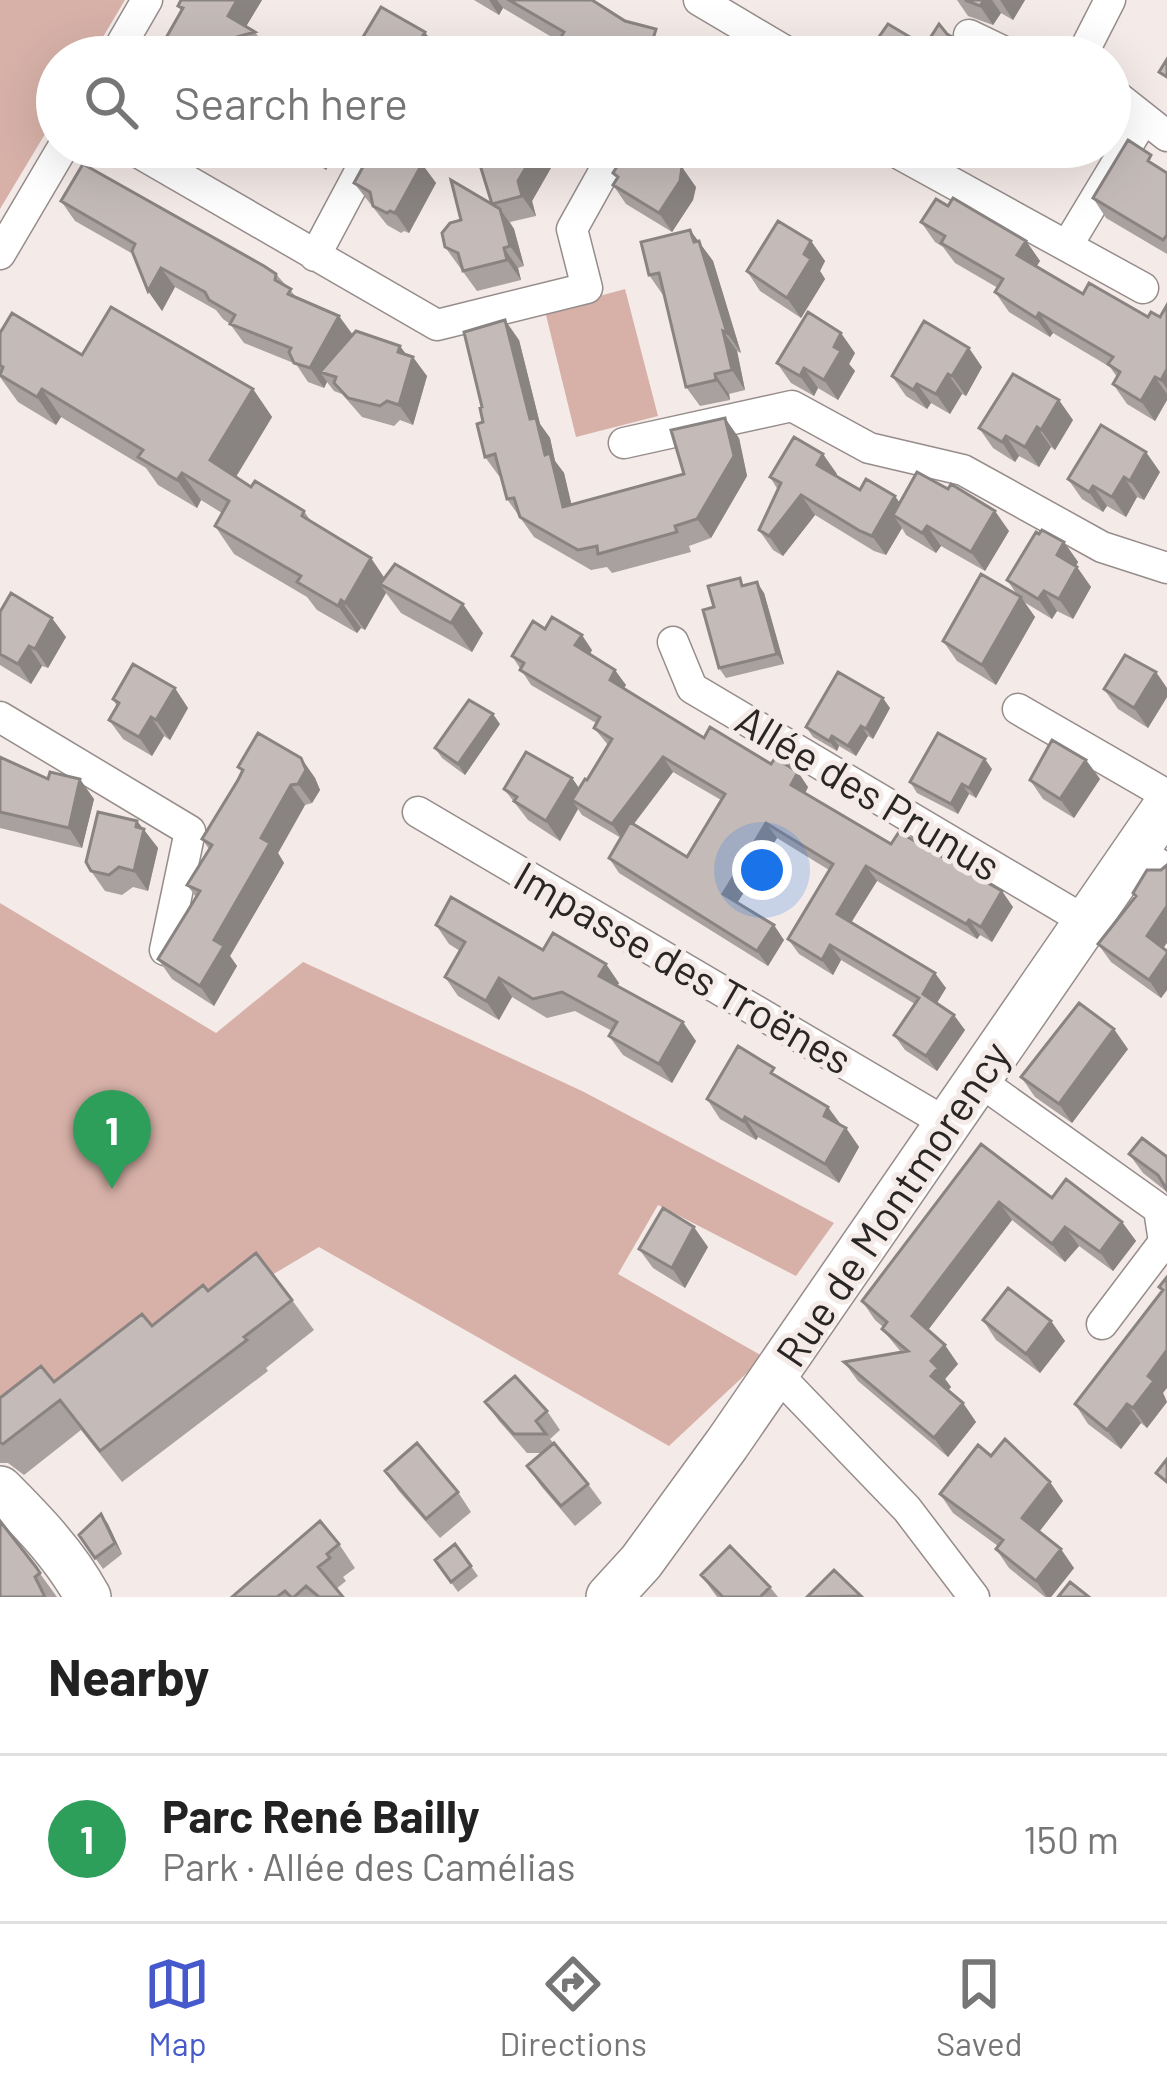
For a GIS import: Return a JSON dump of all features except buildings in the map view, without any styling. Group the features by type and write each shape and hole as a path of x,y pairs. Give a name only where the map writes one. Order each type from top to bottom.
{"street":[{"path":"126,36 147,0"},
{"path":"699,0 760,36"},
{"path":"1092,36 1110,0"},
{"path":"1131,107 1156,127 1131,160"},
{"path":"0,254 51,168"},
{"path":"165,168 437,326 587,288 572,229 606,168"},
{"path":"315,256 362,168"},
{"path":"925,168 1143,288"},
{"path":"1067,246 1125,168"},
{"path":"625,443 792,406 869,448 964,470 1102,547 1167,568"},
{"name":"Allée des Prunus","path":"673,642 692,688 1087,922"},
{"path":"1018,709 1167,795"},
{"path":"0,717 190,831 165,950"},
{"name":"Rue de Montmorency","path":"609,1597 677,1514 777,1374 1087,922 1152,860 1167,805"},
{"name":"Impasse des Troënes","path":"418,812 948,1124"},
{"path":"978,1080 1159,1209 1165,1242 1102,1324"},
{"path":"777,1374 907,1509 974,1597"},
{"path":"0,1489 73,1569 88,1597"}],"shaded area":[{"path":"0,0 125,0 104,36 36,36 36,149 0,209"},
{"path":"625,289 658,416 576,437 545,311"},
{"path":"0,903 216,1033 303,962 582,1091 834,1223 796,1276 658,1205 618,1274 764,1357 669,1446 319,1247 80,1389 0,1415"}],"place":[{"name":"Parc René Bailly","path":"112,1189"}]}
